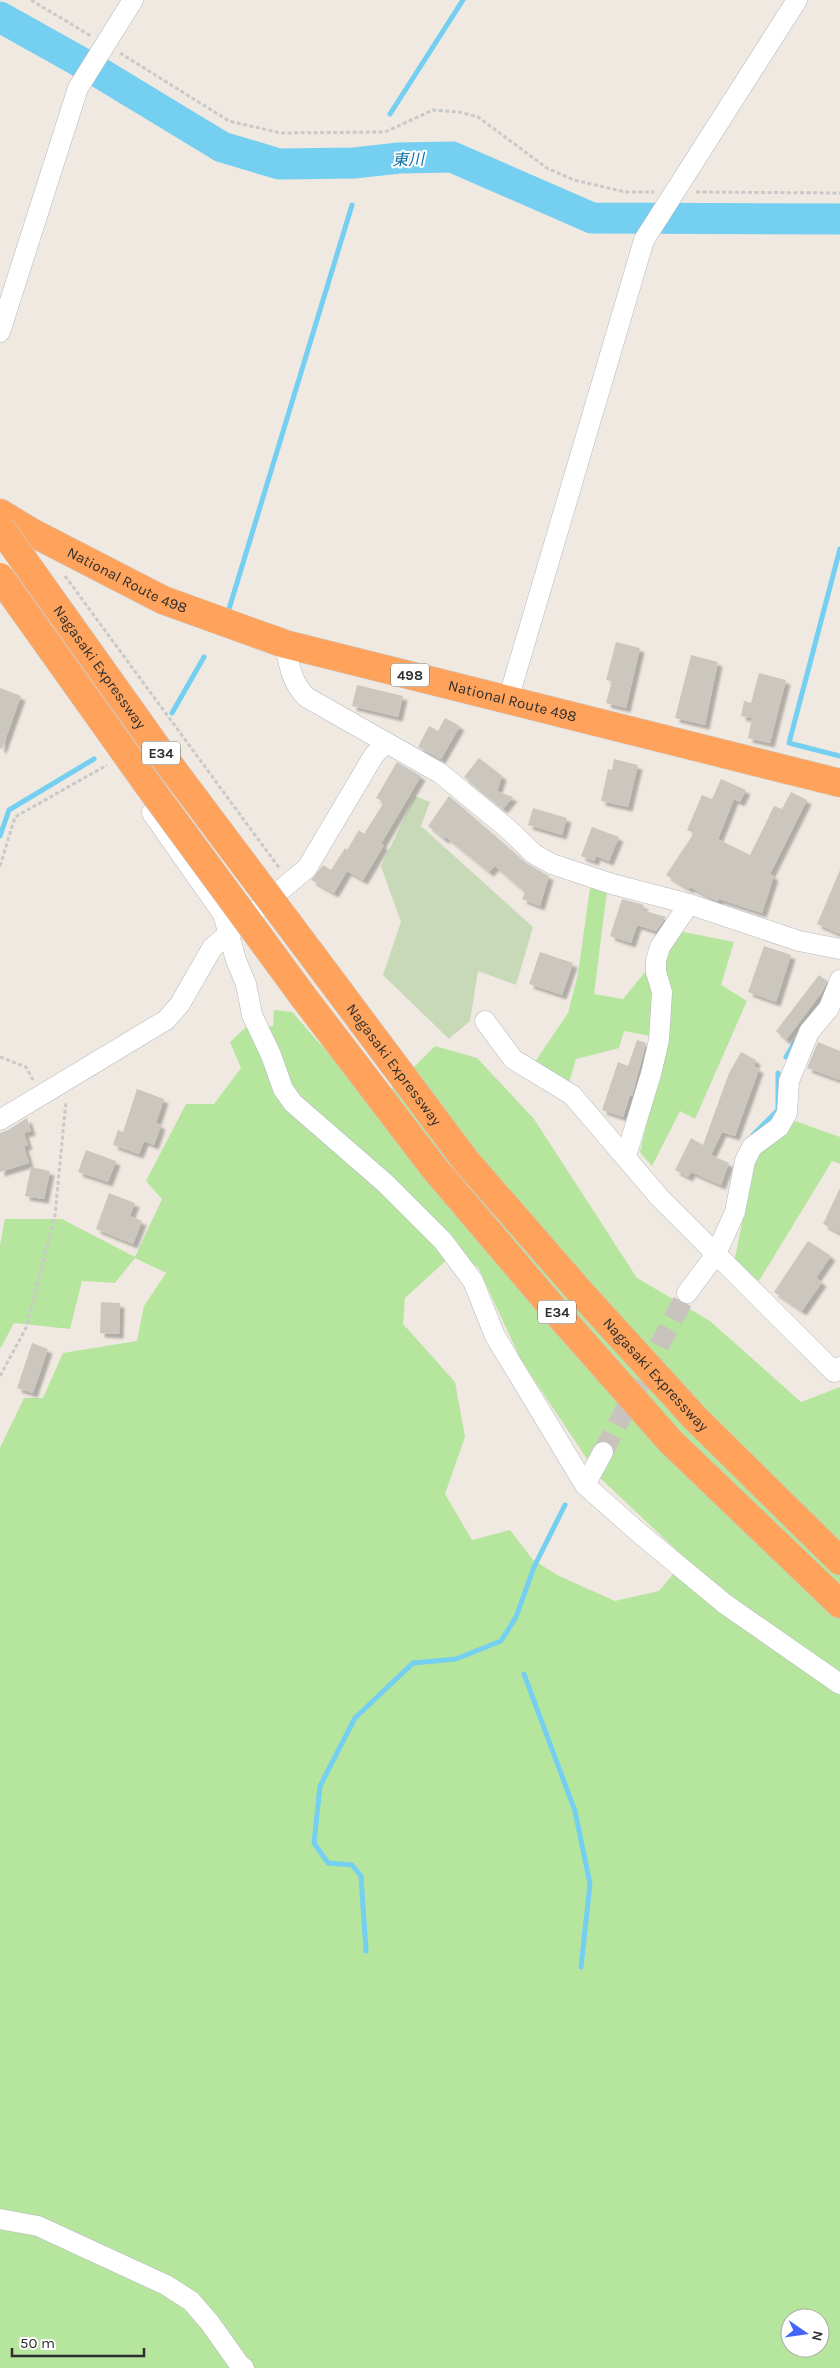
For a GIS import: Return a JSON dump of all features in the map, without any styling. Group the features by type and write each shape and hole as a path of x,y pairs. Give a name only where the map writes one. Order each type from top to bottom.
{"highway":[{"name":"National Route 498","path":"0,513 33,533 163,600 285,644 840,783"},
{"name":"Nagasaki Expressway","path":"0,527 168,763 466,1160 576,1287 695,1418 840,1561"},
{"name":"Nagasaki Expressway","path":"0,577 148,785 302,995 434,1168 671,1442 840,1604"}],"street":[{"path":"0,332 78,88 133,0"},
{"path":"508,700 644,240 797,0"},
{"path":"0,598 223,914 236,960 246,984 252,1015 271,1055 283,1089 293,1103 385,1184 449,1249 472,1281 495,1336 585,1485 725,1604 840,1684"},
{"path":"285,644 292,677 296,687 306,697 440,773 508,828 534,854 552,864 612,884 689,904 799,941 840,949"},
{"path":"0,1120 166,1020 180,1004 212,948 307,868 374,755 386,743"},
{"path":"626,1156 651,1074 659,1040 662,992 656,972 656,960 660,947 689,904"},
{"path":"687,1293 716,1254 735,1212 745,1161 752,1148 779,1127 787,1114 789,1082 806,1039 809,1032 829,1008 840,980"},
{"path":"485,1021 513,1059 572,1095 660,1198 834,1372 840,1367"},
{"path":"585,1485 602,1452"},
{"path":"0,2219 38,2226 166,2285 191,2301 244,2368"}],"path":[{"path":"31,0 229,121 281,134 384,132 433,110 459,112 478,117 547,168 574,180 625,192 840,193"},
{"path":"63,573 290,884"},
{"path":"0,866 15,817 115,760"},
{"path":"0,1057 26,1067 42,1094"},
{"path":"0,1376 26,1328 55,1215 67,1080"}],"green space":[{"path":"415,796 430,802 421,826 533,927 516,985 478,971 470,1021 449,1039 383,975 401,922 381,866"},
{"path":"590,888 607,891 594,994 623,999 679,931 734,942 721,985 747,1001 695,1119 680,1111 652,1166 640,1152 666,1039 624,1031 619,1048 576,1059 567,1089 535,1062 568,1013 578,974"},
{"path":"274,1010 292,1012 375,1106 435,1046 477,1058 534,1119 637,1278 710,1321 801,1402 840,1387 840,2368 0,2368 0,1448 24,1398 43,1398 63,1353 137,1341 144,1306 166,1273 135,1258 115,1283 82,1281 70,1329 14,1323 0,1349 0,1245 5,1219 62,1219 135,1257 162,1199 146,1181 186,1104 214,1104 241,1068 230,1042 245,1028 273,1026","holes":["451,1256 478,1267 521,1360 599,1477 686,1559 659,1591 615,1601 559,1576 533,1560 510,1530 472,1540 445,1494 465,1437 455,1382 403,1324 405,1298"]},
{"path":"795,1121 840,1137 840,1164 832,1161 759,1281 734,1263 756,1154"}],"building":[{"path":"616,642 640,648 626,708 606,703 612,681 606,680"},
{"path":"691,655 718,662 705,725 675,718"},
{"path":"759,673 786,680 770,743 748,738 752,718 741,716 744,701 751,703"},
{"path":"357,685 403,696 398,717 352,706"},
{"path":"0,688 21,696 2,749 0,748"},
{"path":"445,718 460,726 441,759 418,747 429,726 438,731"},
{"path":"479,758 502,776 497,791 513,797 503,809 464,777"},
{"path":"614,759 638,765 628,807 601,801 608,769 612,770"},
{"path":"397,762 421,776 381,844 384,845 363,880 347,871 334,893 311,880 323,865 331,870 345,848 347,850 359,830 364,834 384,802 376,798"},
{"path":"721,779 746,790 740,802 734,799 718,839 750,855 774,806 782,809 791,792 807,800 770,874 774,876 762,913 719,899 717,901 690,887 689,889 666,875 694,833 687,830 702,795 712,799"},
{"path":"449,796 526,863 549,876 540,906 522,899 525,892 495,866 489,872 446,837 444,839 428,826"},
{"path":"533,808 567,818 562,835 528,825"},
{"path":"592,827 619,837 609,861 596,856 594,861 581,856"},
{"path":"840,870 840,934 817,924"},
{"path":"622,899 644,905 642,910 666,917 656,931 637,925 631,943 610,936"},
{"path":"764,946 791,955 776,1002 748,992"},
{"path":"540,952 573,963 562,995 529,984"},
{"path":"819,975 827,981 822,992 786,1040 776,1031"},
{"path":"637,1040 646,1043 632,1096 630,1095 623,1117 602,1110 618,1062 628,1066"},
{"path":"818,1042 840,1051 840,1080 807,1068"},
{"path":"741,1052 756,1060 754,1066 759,1069 735,1136 722,1132 711,1155 729,1163 721,1185 691,1172 688,1177 675,1170 691,1138 703,1145 729,1073"},
{"path":"137,1089 164,1099 156,1123 161,1125 154,1145 144,1141 139,1154 113,1145 118,1130 123,1132"},
{"path":"27,1118 31,1131 24,1133 28,1145 24,1146 29,1163 0,1172 0,1133"},
{"path":"86,1150 116,1161 108,1182 78,1172"},
{"path":"31,1167 50,1171 44,1199 25,1196"},
{"path":"840,1188 840,1233 823,1224"},
{"path":"109,1193 135,1203 130,1216 142,1221 133,1244 96,1229"},
{"path":"808,1241 831,1256 816,1278 822,1282 802,1311 774,1292"},
{"path":"101,1302 120,1303 119,1334 100,1333"},
{"path":"32,1343 48,1349 33,1393 17,1388"}],"waterway":[{"path":"390,114 463,0"},
{"name":"東川","path":"0,17 100,73 222,147 279,164 354,163 399,158 452,157 592,218 840,219"},
{"path":"229,609 352,205"},
{"path":"840,549 789,743 840,756"},
{"path":"172,713 204,657"},
{"path":"0,836 9,810 94,759"},
{"path":"786,1057 795,1042"},
{"path":"753,1135 778,1110 778,1073"},
{"path":"366,1951 361,1876 352,1865 328,1863 314,1843 320,1786 355,1718 413,1663 456,1659 501,1641 516,1617 534,1567 565,1505"},
{"path":"524,1674 575,1811 590,1884 581,1967"}],"tunnel":[{"path":"603,1452 687,1293"}]}
